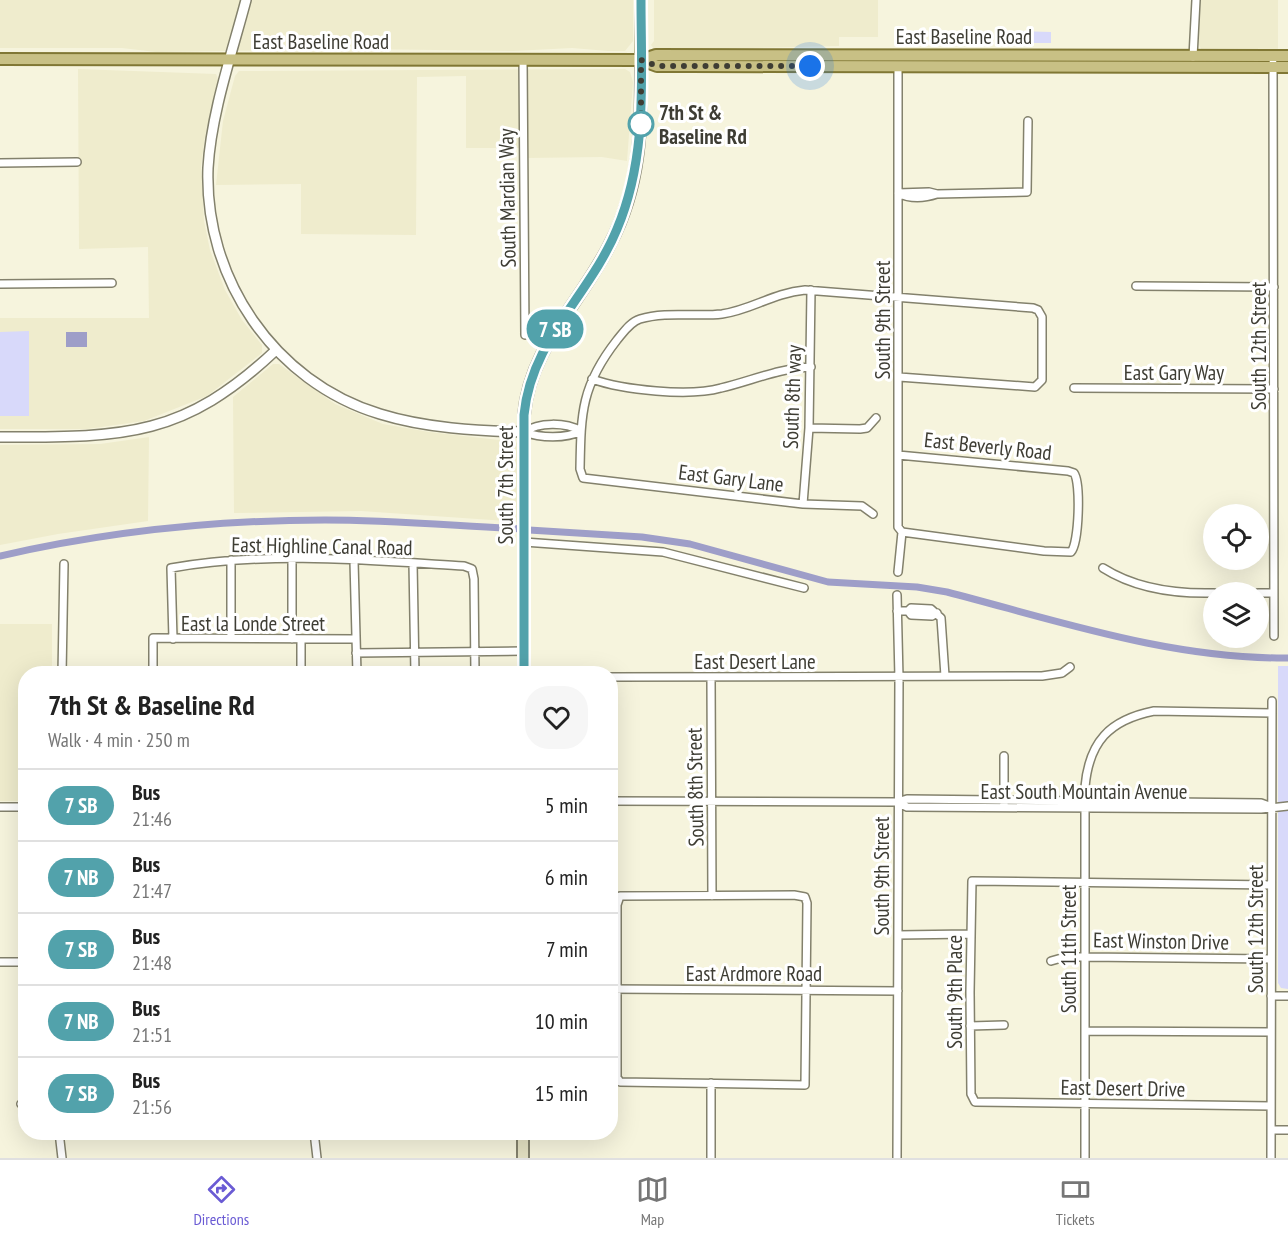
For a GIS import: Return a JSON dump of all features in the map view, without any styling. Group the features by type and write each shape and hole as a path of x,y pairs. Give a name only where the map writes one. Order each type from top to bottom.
{"main road":[{"name":"South 7th Street","path":"524,666 524,432 527,390 538,360 609,247 630,196 641,142 641,0"},
{"name":"East Baseline Road","path":"1273,62 1288,56"},
{"name":"East Baseline Road","path":"0,59 641,60 657,66 775,60 1273,62 1288,67"},
{"path":"523,1140 523,1158"}],"street":[{"path":"246,0 209,154 211,213 218,248 231,285 254,323 276,350 321,387 349,403 380,414 422,423 524,432 533,436 572,436 581,430"},
{"path":"1193,62 1196,0"},
{"name":"South Mardian Way","path":"523,60 525,335"},
{"name":"South 9th Street","path":"898,61 898,527 902,532 898,572"},
{"name":"South 12th Street","path":"1273,62 1274,636"},
{"path":"898,193 906,197 1027,192 1028,121"},
{"path":"0,162 77,162"},
{"path":"0,284 112,284"},
{"path":"1136,286 1274,287"},
{"path":"581,430 583,406 592,379 615,343 638,319 725,313 784,292 811,290 882,297 948,299 1038,310 1042,317 1042,380 1035,387 941,378 899,377"},
{"name":"South 8th way","path":"803,504 809,428 811,290"},
{"path":"0,437 102,436 166,423 218,398 276,350"},
{"path":"592,379 628,389 710,391 778,371 811,367"},
{"name":"East Gary Way","path":"1074,388 1274,389"},
{"path":"809,428 867,428 876,418"},
{"path":"524,432 533,425 572,426 581,430"},
{"path":"559,426 559,436"},
{"name":"East Gary Lane","path":"581,430 580,469 583,478 803,504 862,506 873,514"},
{"name":"East Beverly Road","path":"898,455 962,459 1074,473 1078,483 1075,549 1071,552 1044,552 902,532"},
{"path":"524,542 663,552 804,588"},
{"path":"292,558 292,639"},
{"name":"East Highline Canal Road","path":"173,639 171,568 231,560 292,558 464,566 472,569 475,651"},
{"path":"231,560 231,638"},
{"path":"354,561 354,639 357,666"},
{"path":"413,563 415,666"},
{"path":"62,666 64,564"},
{"path":"1103,568 1118,578 1167,592 1203,593"},
{"path":"1269,593 1274,593"},
{"name":"South 9th Street","path":"897,595 899,678 897,1158"},
{"path":"897,611 908,611 911,608 922,612 937,613 943,624 945,676"},
{"name":"East la Londe Street","path":"153,666 153,638 354,639"},
{"path":"301,639 301,666"},
{"path":"475,651 475,666"},
{"path":"356,653 524,651"},
{"name":"East Desert Lane","path":"618,677 1042,676 1062,673 1070,667"},
{"name":"South 8th Street","path":"711,678 712,896"},
{"name":"South 12th Street","path":"1271,1158 1272,701"},
{"name":"South 11th Street","path":"1085,1158 1086,771 1098,743 1118,723 1135,715 1154,711 1272,713"},
{"path":"1004,756 1004,804"},
{"name":"East South Mountain Avenue","path":"618,801 897,802 907,800 1004,804 1261,803 1272,807 1288,806"},
{"path":"0,807 18,807"},
{"name":"South 9th Place","path":"975,1102 971,1094 970,1026 972,881 1085,882"},
{"path":"1085,882 1271,885"},
{"path":"618,902 620,896 794,895 805,897 805,1085 620,1082 618,1079"},
{"path":"898,935 970,934"},
{"name":"East Winston Drive","path":"1051,961 1065,957 1271,959"},
{"path":"0,962 18,962"},
{"name":"East Ardmore Road","path":"618,989 898,991"},
{"path":"1271,996 1288,996"},
{"path":"970,1026 1004,1025"},
{"path":"1085,1031 1271,1032"},
{"path":"711,1083 711,1158"},
{"name":"East Desert Drive","path":"975,1102 1271,1106"},
{"path":"1271,1130 1288,1130"},
{"path":"60,1140 62,1158"},
{"path":"315,1140 317,1158"}],"shaded area":[{"path":"0,0 633,0 633,41 625,51 572,48 514,51 361,49 156,52 122,48 0,48"},
{"path":"654,0 878,0 878,37 839,37 839,46 655,50 651,45 654,41"},
{"path":"1199,0 1278,0 1278,53 1207,52 1201,49 1199,45"},
{"path":"1017,31 1051,32 1051,43 1017,43"},
{"path":"78,69 216,74 218,79 205,136 201,166 204,221 210,250 225,290 242,320 262,345 262,353 207,396 144,421 87,429 0,429 0,318 149,318 148,247 79,249"},
{"path":"625,69 630,72 633,82 627,161 602,157 526,158 526,148 466,148 466,76 417,77 416,235 301,234 301,184 216,185 223,121 235,76 239,71"},
{"path":"29,331 29,416 0,416 0,332"},
{"path":"66,332 87,332 87,347 66,347"},
{"path":"273,364 279,364 335,404 383,424 516,442 519,447 519,522 361,511 234,513 233,397"},
{"path":"149,437 148,521 0,545 0,445 100,444"},
{"path":"0,624 52,624 52,666 18,666 18,801 0,801"},
{"path":"1278,666 1288,666 1288,989 1281,988 1278,983"}],"waterway":[{"path":"0,556 120,534 243,522 349,520 521,529"},
{"path":"529,530 642,537 690,544 828,582 917,587 947,592 1073,626 1158,645 1244,657 1288,658"}],"bus line":[{"path":"524,666 524,415 527,390 544,346 609,247 630,196 641,142 641,0"}],"place":[{"name":"7th St & Baseline Rd","path":"641,124"}],"route":[{"path":"641,124 641,60 657,66 810,66"}]}
